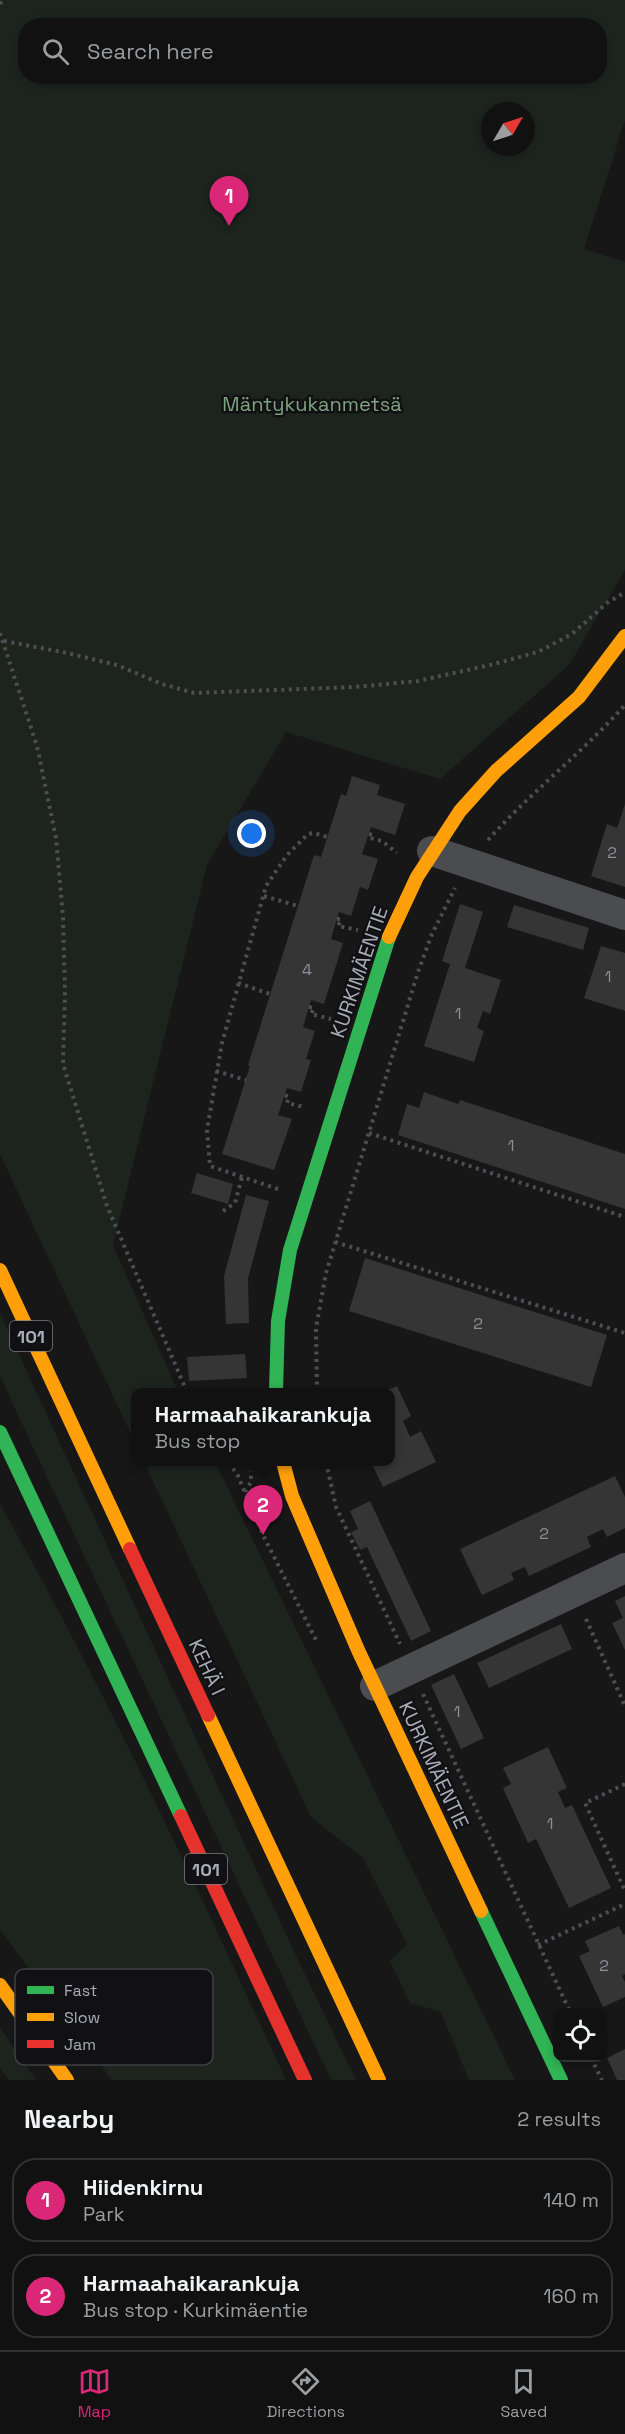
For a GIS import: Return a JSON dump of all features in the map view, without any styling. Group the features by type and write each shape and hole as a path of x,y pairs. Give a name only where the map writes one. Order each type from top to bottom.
{"main road":[{"name":"KURKIMÄENTIE","path":"276,1388 275,1337 280,1290 290,1251 391,932 410,887 432,851 474,794 571,705 625,636"},
{"name":"KEHÄ I","path":"0,1270 379,2080"},
{"name":"101","path":"0,1432 305,2080"},
{"name":"KURKIMÄENTIE","path":"284,1466 296,1506 375,1686 561,2080"},
{"path":"0,1985 15,2006"},
{"path":"56,2065 67,2080"}],"street":[{"path":"432,851 625,915"},
{"path":"375,1686 625,1568"}],"path":[{"path":"0,4 3,0"},
{"path":"4,641 117,665 162,684 194,693 355,687 418,681 538,652 572,634 607,603 624,593"},
{"path":"0,633 37,746 56,838 63,917 63,1064 107,1206 185,1388"},
{"path":"486,843 625,705"},
{"path":"288,1193 210,1166 207,1130 216,1071 238,982 273,874 300,840 314,833 327,837"},
{"path":"369,834 372,835 370,838 382,842 404,858"},
{"path":"317,1388 316,1328 326,1273 417,972 446,903 459,882"},
{"path":"264,896 298,906"},
{"path":"337,919 341,919 338,926 359,930"},
{"path":"238,982 270,994"},
{"path":"309,1007 314,1008 311,1014 341,1021"},
{"path":"216,1071 246,1080"},
{"path":"285,1095 289,1097 287,1103 314,1110"},
{"path":"369,1133 625,1217"},
{"path":"223,1211 235,1203 242,1177"},
{"path":"335,1242 625,1334"},
{"path":"232,1466 263,1535 319,1644"},
{"path":"245,1492 251,1482 251,1466"},
{"path":"327,1466 336,1507 402,1650"},
{"path":"581,1608 625,1706"},
{"path":"418,1684 568,2008"},
{"path":"625,1784 585,1803 625,1891"},
{"path":"538,1946 625,1904"},
{"path":"593,2062 602,2080"}],"green space":[{"name":"Mäntykukanmetsä","path":"0,0 625,0 625,120 584,249 625,262 625,570 569,665 440,779 286,732 207,865 113,1245 176,1388 131,1388 131,1434 0,1154"},
{"path":"0,1313 290,1943 356,2080 331,2080 31,1443 0,1376"},
{"path":"146,1466 217,1466 515,2080 469,2080 441,2012 410,2003 390,1961 407,1944 363,1858 311,1817"},
{"path":"0,1504 113,1717 184,1861 286,2080 112,2080 101,2065 213,2065 213,1969 29,1969 0,1930"},
{"path":"0,2028 15,2050 15,2065 26,2065 36,2080 9,2080 0,2068"}],"building":[{"path":"352,776 380,785 377,795 405,804 395,835 371,827 362,854 378,859 368,890 360,887 351,916 339,912 331,939 343,943 324,1004 311,1000 303,1027 315,1031 306,1059 311,1060 301,1092 287,1088 278,1115 292,1119 274,1170 222,1154 314,855 321,857 341,794 346,796"},
{"path":"625,804 625,887 591,876 607,824 617,828"},
{"path":"460,904 483,912 465,968 501,980 490,1014 483,1011 477,1028 484,1031 474,1062 424,1046 450,964 442,961"},
{"path":"514,905 589,928 583,950 507,927"},
{"path":"601,946 625,953 625,1011 584,998"},
{"path":"424,1092 458,1104 460,1100 625,1154 625,1209 398,1135 407,1104 419,1108"},
{"path":"197,1173 233,1184 228,1204 191,1193"},
{"path":"246,1195 269,1201 248,1278 249,1323 226,1324 224,1276"},
{"path":"365,1258 607,1335 591,1387 349,1311"},
{"path":"245,1354 247,1378 189,1381 187,1357"},
{"path":"397,1386 411,1416 403,1421 410,1437 421,1431 436,1462 383,1487 373,1466 395,1466 395,1388 392,1388"},
{"path":"615,1476 625,1497 625,1528 607,1537 603,1529 587,1537 591,1547 529,1576 525,1567 511,1573 514,1580 482,1595 460,1549"},
{"path":"370,1501 431,1631 411,1641 367,1547 360,1550 351,1532 358,1529 350,1511"},
{"path":"625,1596 625,1650 612,1623 623,1618 615,1601"},
{"path":"561,1624 572,1649 489,1688 477,1663"},
{"path":"454,1674 484,1738 461,1749 431,1685"},
{"path":"548,1747 567,1788 558,1792 565,1808 572,1805 611,1888 569,1908 536,1839 528,1843 503,1788 511,1784 503,1768"},
{"path":"619,1926 623,1935 625,1934 625,1974 622,1976 625,1982 625,1997 603,2007 579,1956 590,1951 585,1941"},
{"path":"625,2049 625,2080 617,2080 607,2058"}],"traffic: fast":[{"path":"276,1388 278,1321 290,1250 389,937"},
{"path":"0,1432 181,1816"},
{"path":"481,1911 561,2080"}],"traffic: slow":[{"path":"389,937 417,877 460,811 496,771 579,697 625,636"},
{"path":"0,1270 130,1549"},
{"path":"284,1466 292,1496 358,1650 481,1911"},
{"path":"208,1715 379,2080"},
{"path":"0,1985 15,2006"},
{"path":"56,2065 67,2080"}],"traffic: jam":[{"path":"130,1549 208,1715"},
{"path":"181,1816 305,2080"}],"place":[{"name":"Hiidenkirnu","path":"229,226"},
{"name":"Harmaahaikarankuja","path":"263,1535"}]}
